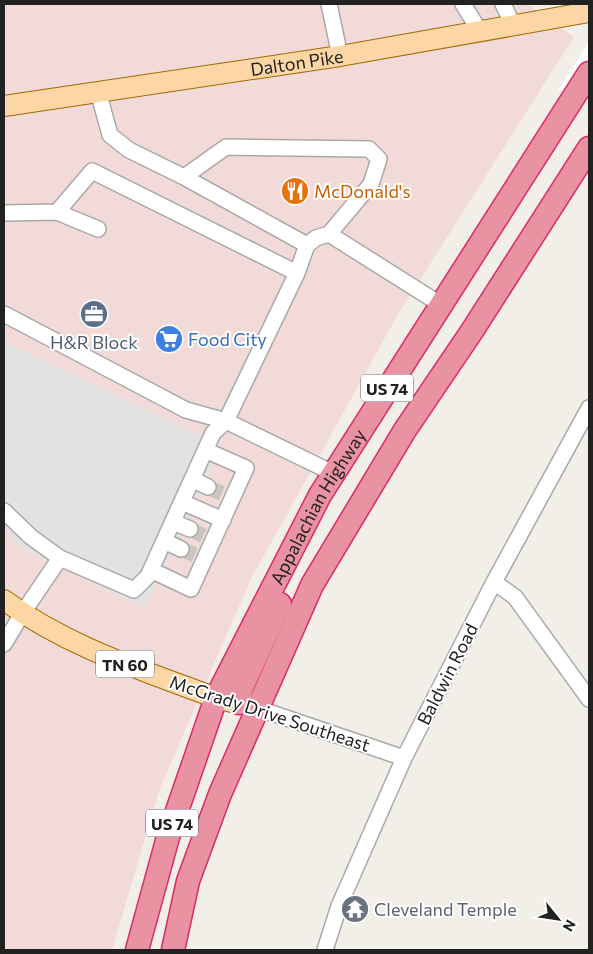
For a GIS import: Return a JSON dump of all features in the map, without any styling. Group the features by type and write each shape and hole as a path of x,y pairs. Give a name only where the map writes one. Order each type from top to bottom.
{"highway":[{"name":"Appalachian Highway","path":"137,950 168,837 216,698 320,495 440,304 584,82"},
{"name":"Appalachian Highway","path":"173,950 188,880 220,794 248,706 312,585 355,511 405,430 472,331 589,148"},
{"path":"248,706 241,691 244,682 290,580 320,495"}],"main road":[{"name":"Dalton Pike","path":"4,106 340,56 589,12"},
{"name":"McGrady Drive Southeast","path":"4,600 38,624 102,656 216,698 248,706"}],"street":[{"path":"329,4 340,56"},
{"path":"463,4 479,30"},
{"path":"503,4 513,25"},
{"path":"98,91 110,135 129,150 184,177 307,245"},
{"path":"4,511 31,537 60,558 134,590 148,576 151,570 212,433 226,421 297,273 307,245 316,238 329,234 371,184 379,160 369,149 226,147 184,177"},
{"path":"57,212 92,171 297,273"},
{"path":"4,212 57,212 98,229"},
{"path":"329,234 440,304"},
{"path":"4,314 186,410 226,421 333,473"},
{"name":"Baldwin Road","path":"325,950 339,906 404,758 494,582 589,408"},
{"path":"151,570 191,589 200,557 209,538 222,520 228,496 246,468 205,450"},
{"path":"192,479 208,487"},
{"path":"182,502 222,520"},
{"path":"173,522 190,529"},
{"path":"164,542 181,549"},
{"path":"4,644 60,558"},
{"path":"494,582 515,597 589,699"},
{"name":"McGrady Drive Southeast","path":"248,706 404,758"}],"shaded area":[{"path":"4,4 527,4 574,37 397,316 251,579 160,788 112,950 4,950"},
{"path":"4,342 223,446 145,608 22,549 4,528"}],"pier":[{"path":"589,42 589,91 558,90"}],"tunnel":[{"path":"208,487 223,494"},
{"path":"190,529 204,536"},
{"path":"181,549 195,555"}],"place":[{"name":"McDonald's","path":"295,191"},
{"name":"H&R Block","path":"94,314"},
{"name":"Food City","path":"169,339"},
{"name":"Cleveland Temple","path":"355,909"}]}
